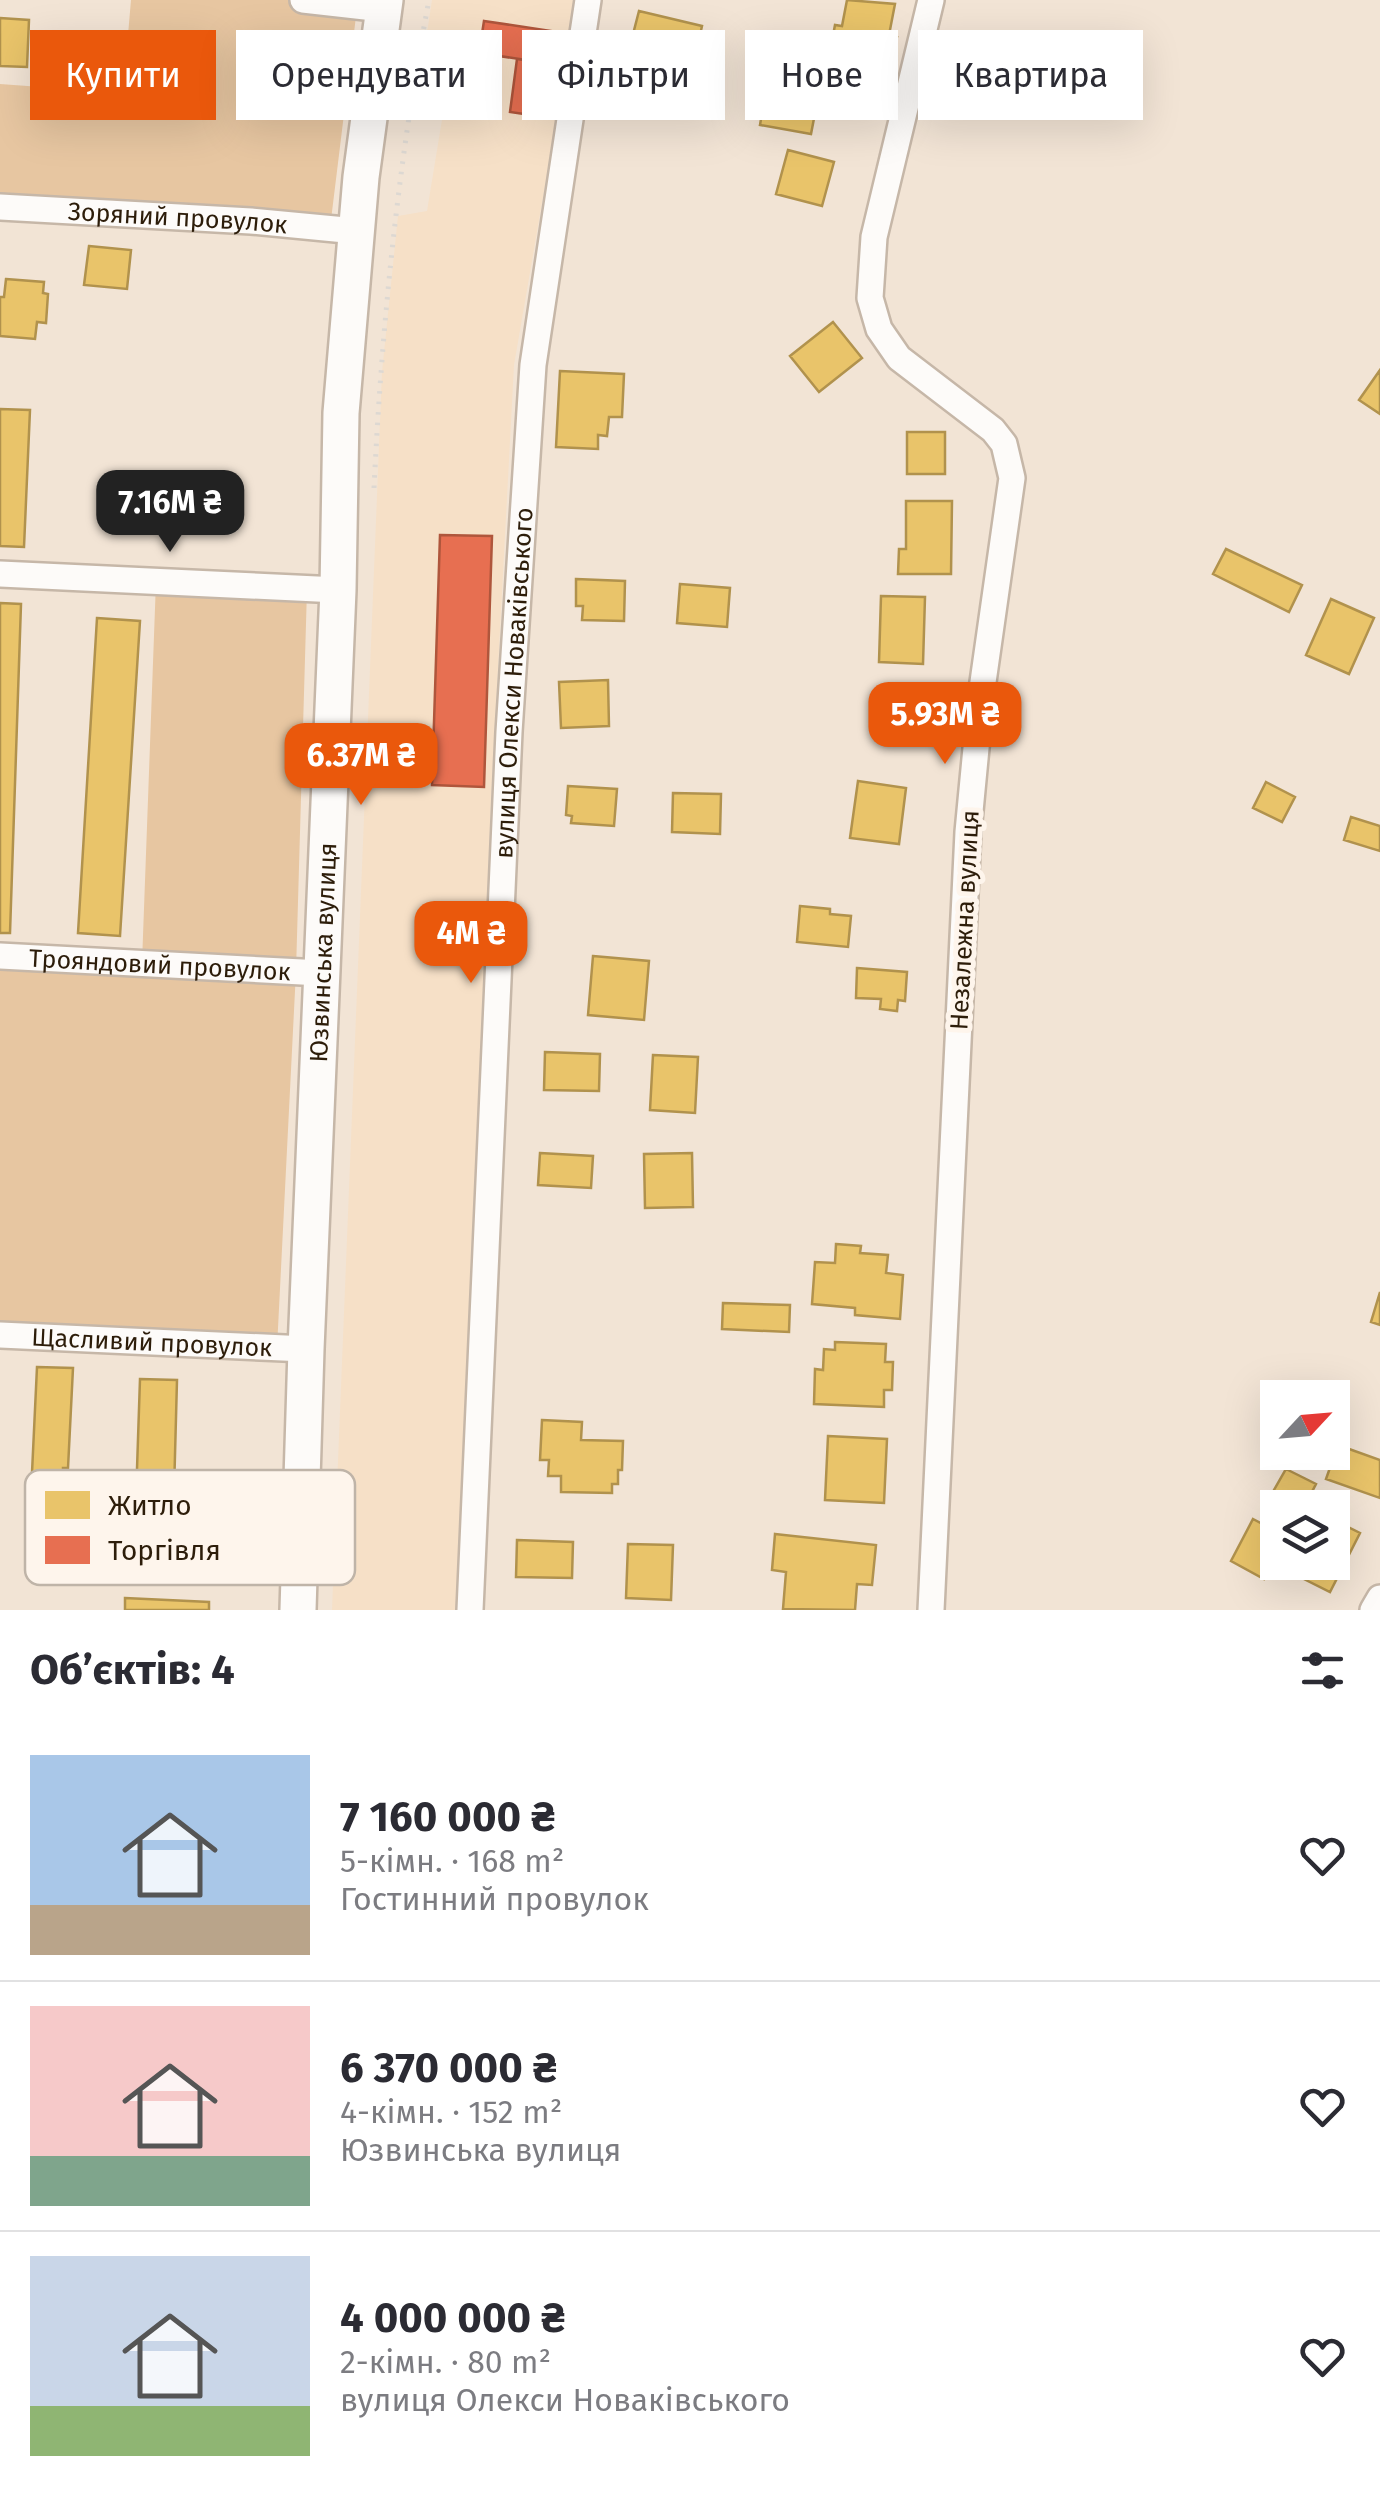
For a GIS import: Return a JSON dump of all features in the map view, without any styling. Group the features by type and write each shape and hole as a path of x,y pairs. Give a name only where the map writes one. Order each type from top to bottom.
{"main road":[{"name":"Юзвинська вулиця","path":"302,1470 338,590 341,413 356,231 384,5"},
{"name":"Юзвинська вулиця","path":"298,1610 299,1585"}],"street":[{"path":"304,0 384,5"},
{"name":"вулиця Олекси Новаківського","path":"470,1610 509,732 533,365 588,0"},
{"name":"Незалежна вулиця","path":"931,0 874,237 870,298 879,330 899,358 993,430 1004,444 1012,478 981,696 968,832 932,1610"},
{"name":"Зоряний провулок","path":"0,208 251,221 356,231"},
{"path":"0,574 338,590"},
{"name":"Трояндовий провулок","path":"0,956 321,973"},
{"name":"Щасливий провулок","path":"0,1335 306,1349"},
{"path":"1373,1610 1380,1598"}],"shaded area":[{"path":"131,0 358,0 354,30 236,30 236,120 343,120 330,228 0,209 0,84 30,86 30,120 216,120 216,30 128,30"},
{"path":"432,0 577,0 572,30 522,30 522,120 556,120 514,365 491,800 460,1610 332,1610 333,1585 355,1585 355,1470 338,1470 382,372 398,216 427,211 442,120 502,120 502,30 427,30"},
{"path":"156,581 307,589 296,971 277,1348 0,1335 0,956 142,963"}],"building: Житло":[{"path":"847,0 895,4 890,30 834,30 835,25 842,26"},
{"path":"639,11 702,26 701,30 634,30"},
{"path":"0,18 29,20 27,67 0,66"},
{"path":"761,120 814,120 811,134 760,125"},
{"path":"788,150 834,162 822,206 776,194"},
{"path":"89,246 131,250 127,289 84,285"},
{"path":"6,279 44,282 43,293 48,294 46,323 37,322 35,339 0,336 0,297 4,297"},
{"path":"833,322 862,358 819,392 790,356"},
{"path":"1380,370 1380,414 1359,400"},
{"path":"560,371 624,374 622,417 609,417 607,436 598,435 598,449 556,447"},
{"path":"0,409 30,410 24,547 0,546"},
{"path":"907,432 945,432 945,474 907,474"},
{"path":"906,501 952,501 951,574 898,574 899,549 906,549"},
{"path":"1226,549 1302,585 1289,612 1213,574"},
{"path":"576,579 625,581 624,621 582,620 583,606 576,606"},
{"path":"680,584 730,588 727,627 677,623"},
{"path":"881,596 925,597 923,664 879,662"},
{"path":"1331,599 1374,618 1349,674 1306,655"},
{"path":"0,603 21,604 10,933 0,933"},
{"path":"97,618 140,621 120,936 78,933"},
{"path":"608,680 609,726 561,728 559,682"},
{"path":"858,781 906,788 899,844 850,838"},
{"path":"1266,782 1295,797 1282,822 1253,808"},
{"path":"568,786 617,789 614,826 571,823 572,816 566,815"},
{"path":"673,793 721,794 720,834 672,832"},
{"path":"1351,817 1380,826 1380,851 1344,840"},
{"path":"800,906 851,916 848,947 797,942"},
{"path":"593,956 649,961 644,1020 588,1015"},
{"path":"857,968 907,972 905,1001 898,1000 897,1011 880,1009 881,999 856,998"},
{"path":"545,1052 600,1054 599,1091 544,1090"},
{"path":"653,1055 698,1057 695,1113 650,1110"},
{"path":"540,1153 593,1156 591,1188 538,1185"},
{"path":"692,1153 693,1207 645,1208 644,1154"},
{"path":"836,1244 861,1246 860,1253 888,1255 886,1273 903,1275 900,1319 855,1315 855,1308 812,1304 815,1262 835,1263"},
{"path":"1380,1292 1380,1325 1371,1322"},
{"path":"723,1303 790,1305 789,1332 722,1329"},
{"path":"835,1342 886,1344 885,1362 893,1362 892,1390 884,1390 884,1407 814,1404 815,1369 823,1370 824,1349 835,1350"},
{"path":"37,1367 73,1368 68,1468 32,1470"},
{"path":"140,1379 177,1380 175,1470 137,1470"},
{"path":"542,1420 582,1422 581,1440 623,1441 622,1470 618,1470 618,1484 612,1484 612,1493 561,1492 561,1476 548,1476 549,1460 540,1460"},
{"path":"828,1436 887,1439 884,1503 825,1500"},
{"path":"1350,1449 1380,1460 1380,1498 1326,1479 1329,1470 1350,1470"},
{"path":"1285,1470 1316,1484 1313,1490 1274,1490"},
{"path":"1253,1519 1260,1523 1260,1577 1231,1561"},
{"path":"1350,1528 1360,1533 1350,1553"},
{"path":"775,1534 876,1545 872,1585 857,1584 855,1610 783,1609 786,1572 772,1570"},
{"path":"517,1540 573,1542 572,1578 516,1577"},
{"path":"628,1544 673,1545 671,1600 626,1598"},
{"path":"1306,1580 1336,1580 1330,1592"},
{"path":"125,1598 209,1602 209,1610 125,1610"}],"building: Торгівля":[{"path":"484,21 544,30 522,30 522,59 502,56 502,30 483,30"},
{"path":"517,59 522,60 522,114 510,112"},
{"path":"440,535 492,536 484,787 432,785"}]}
